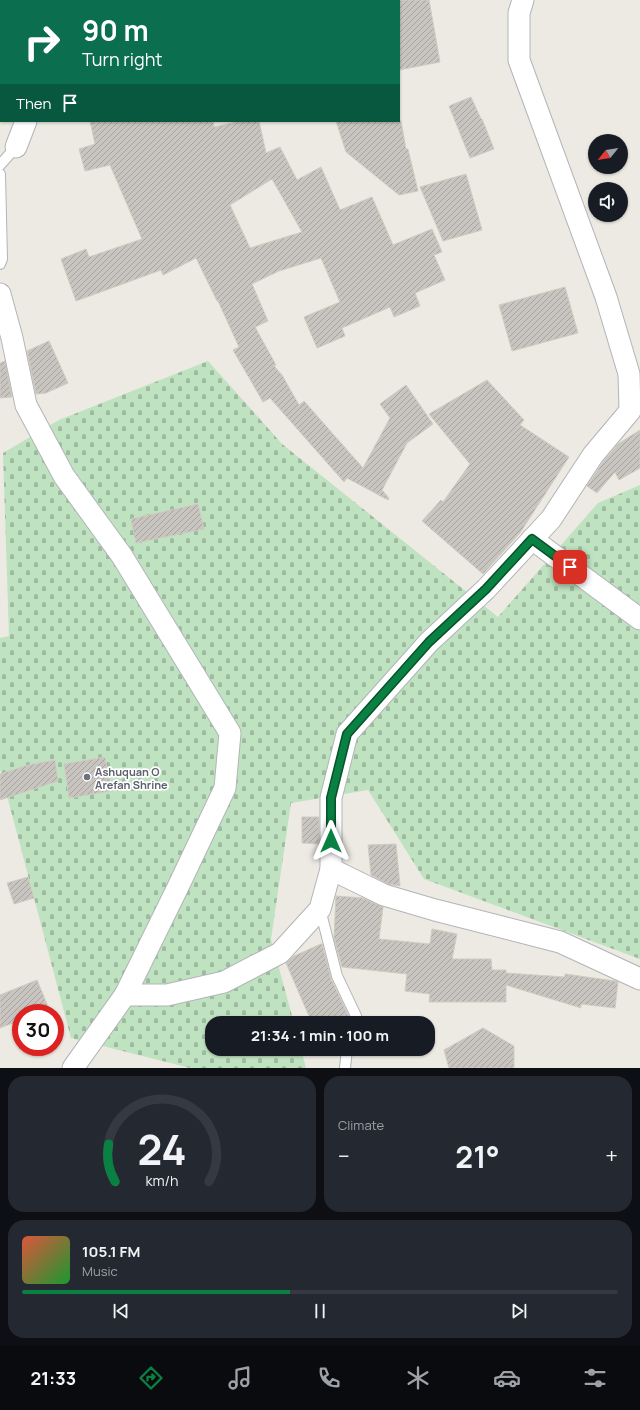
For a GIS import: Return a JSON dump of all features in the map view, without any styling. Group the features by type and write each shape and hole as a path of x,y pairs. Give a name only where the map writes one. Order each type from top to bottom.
{"street":[{"path":"125,995 167,995 224,982 280,953 320,909 331,869 331,798 347,734 429,642 486,589 551,519 593,455 630,411 629,374 606,297 519,60 520,13 523,0"},
{"path":"16,147 26,122"},
{"path":"0,294 12,338 26,405 64,476 122,556 230,733 225,788 178,889 125,995 73,1068"},
{"path":"532,539 640,619"},
{"path":"331,869 384,895 435,910 560,942 640,979"}],"lane":[{"path":"0,165 16,147"},
{"path":"0,174 2,259 0,264"},
{"path":"320,909 337,976 356,1016"},
{"path":"345,1068 346,1056"}],"green space":[{"path":"208,361 282,444 498,617 598,503 640,485 640,959 424,879 368,790 291,803 271,939 292,1016 205,1016 205,1056 303,1056 306,1068 190,1068 71,1038 64,1011 64,1004 62,1004 0,769 0,638 9,636 3,453 59,420"}],"building":[{"path":"400,0 429,0 440,62 400,70"},
{"path":"471,97 494,149 470,158 449,106"},
{"path":"401,121 406,149 408,149 418,191 399,195 346,152 336,122"},
{"path":"90,122 213,122 214,127 236,122 259,122 266,153 280,147 297,180 321,167 340,210 372,197 393,245 432,229 442,252 434,255 445,280 415,293 420,306 394,317 390,307 342,328 345,336 317,348 304,317 340,302 321,258 279,271 252,284 268,321 255,327 276,365 274,366 282,375 299,405 304,401 363,468 390,418 380,404 406,385 433,424 407,443 382,490 389,498 388,500 347,478 344,482 270,398 263,402 233,350 239,347 196,258 163,275 161,270 76,301 61,259 86,249 89,257 142,239 110,165 85,171 79,149 95,144","holes":["272,179 302,232 250,248 230,205"]},
{"path":"466,174 482,230 443,241 420,187"},
{"path":"565,287 578,333 512,351 499,305"},
{"path":"49,341 68,383 46,393 36,394 27,351"},
{"path":"5,361 12,397 0,398 0,363"},
{"path":"487,380 524,420 520,425 569,457 520,533 483,574 422,521 441,500 443,502 470,464 429,414"},
{"path":"640,430 640,468 619,480 615,472 597,493 587,486 603,462 618,444"},
{"path":"198,504 204,529 136,543 131,519"},
{"name":"Ashuquan O Arefan Shrine","path":"105,757 111,791 69,798 64,764"},
{"path":"55,760 58,781 0,800 0,774 28,765"},
{"path":"302,817 319,817 319,844 302,843"},
{"path":"396,844 400,886 388,884 371,875 368,845"},
{"path":"28,877 34,898 14,904 7,883"},
{"path":"336,896 363,898 383,907 379,939 430,944 432,929 457,934 452,959 491,959 492,970 506,970 506,973 565,977 565,974 618,982 615,1008 581,1004 581,1008 506,985 506,1002 429,1002 430,994 405,991 407,974 342,967 334,938"},
{"path":"322,944 331,979 349,1016 309,1016 286,963 294,956"},
{"path":"37,980 47,1004 12,1004 12,1023 0,1028 0,995"},
{"path":"483,1028 514,1046 514,1068 449,1068 444,1050"}],"place":[{"name":"Ashuquan O Arefan Shrine","path":"87,777"}],"route":[{"path":"331,841 331,798 347,734 429,642 486,589 532,539 570,567"}]}
